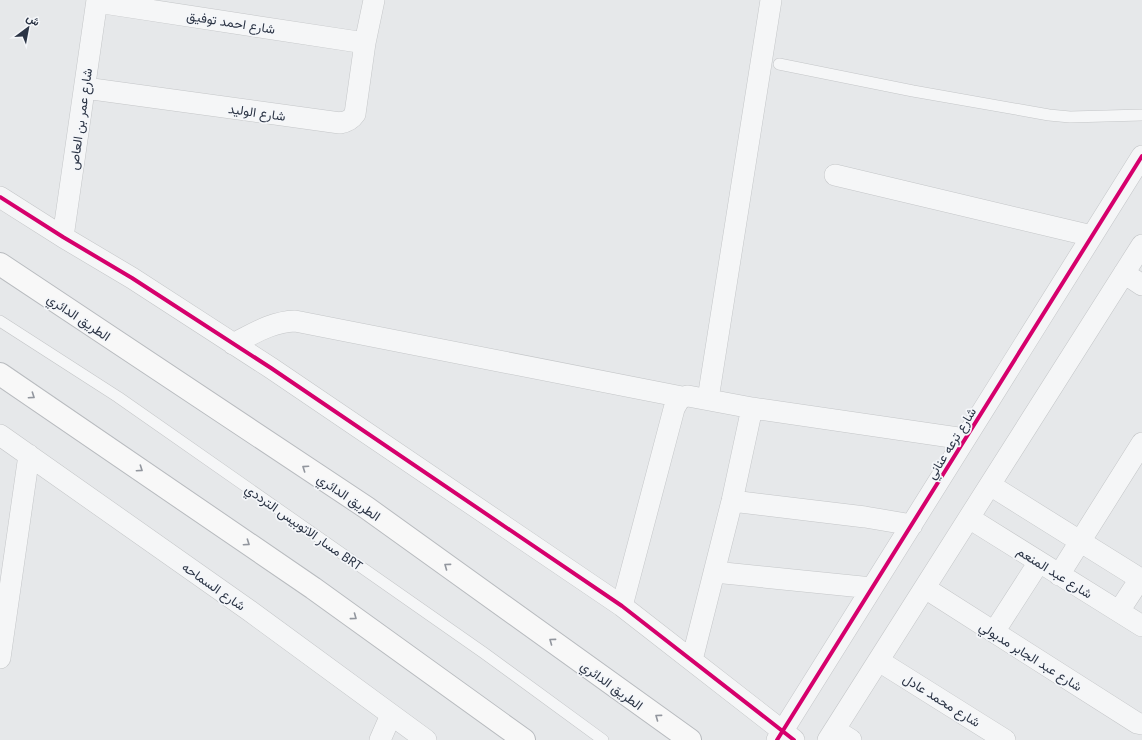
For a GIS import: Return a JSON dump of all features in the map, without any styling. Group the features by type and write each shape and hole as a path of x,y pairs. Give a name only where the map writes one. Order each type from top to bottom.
{"highway":[{"name":"الطريق الدائري","path":"0,264 367,508 690,740"},
{"path":"0,374 313,588 524,740"}],"street":[{"path":"366,42 374,0"},
{"path":"708,399 771,0"},
{"name":"شارع احمد توفيق","path":"97,1 366,42"},
{"name":"شارع عمر بن العاص","path":"63,237 97,1"},
{"name":"شارع الوليد","path":"85,88 340,123 347,122 352,119 355,114 366,42"},
{"name":"شارع ترعه عناني","path":"785,737 872,588 1142,156"},
{"path":"835,175 1092,236"},
{"path":"0,197 132,278 233,344 622,606 692,660 785,737"},
{"path":"838,737 879,661 1142,245"},
{"path":"1124,274 1142,285"},
{"path":"233,344 270,325 295,321 682,397 688,396 752,408 965,439"},
{"path":"622,606 674,409 682,397"},
{"path":"692,660 732,501 752,408"},
{"name":"شارع السماحه","path":"0,435 250,611 426,740"},
{"path":"1059,575 1142,443"},
{"path":"0,658 29,455"},
{"path":"990,485 1141,579 1119,611"},
{"path":"732,501 865,517 912,525"},
{"name":"شارع عبد المنعم","path":"969,518 1142,626"},
{"path":"994,632 1039,562"},
{"path":"714,572 872,588"},
{"name":"شارع عبد الجابر مدبولي","path":"925,588 1139,724"},
{"name":"شارع محمد عادل","path":"879,661 1004,740"},
{"path":"380,740 391,715"}],"lane":[{"path":"778,64 913,91 1049,115 1070,117 1142,115"},
{"name":"مسار الاتوبيس الترددي BRT","path":"0,321 118,397 484,653 603,740"}],"cycle path":[{"path":"777,740 1142,156"},
{"path":"0,197 132,278 271,368 622,606 794,740"}]}
